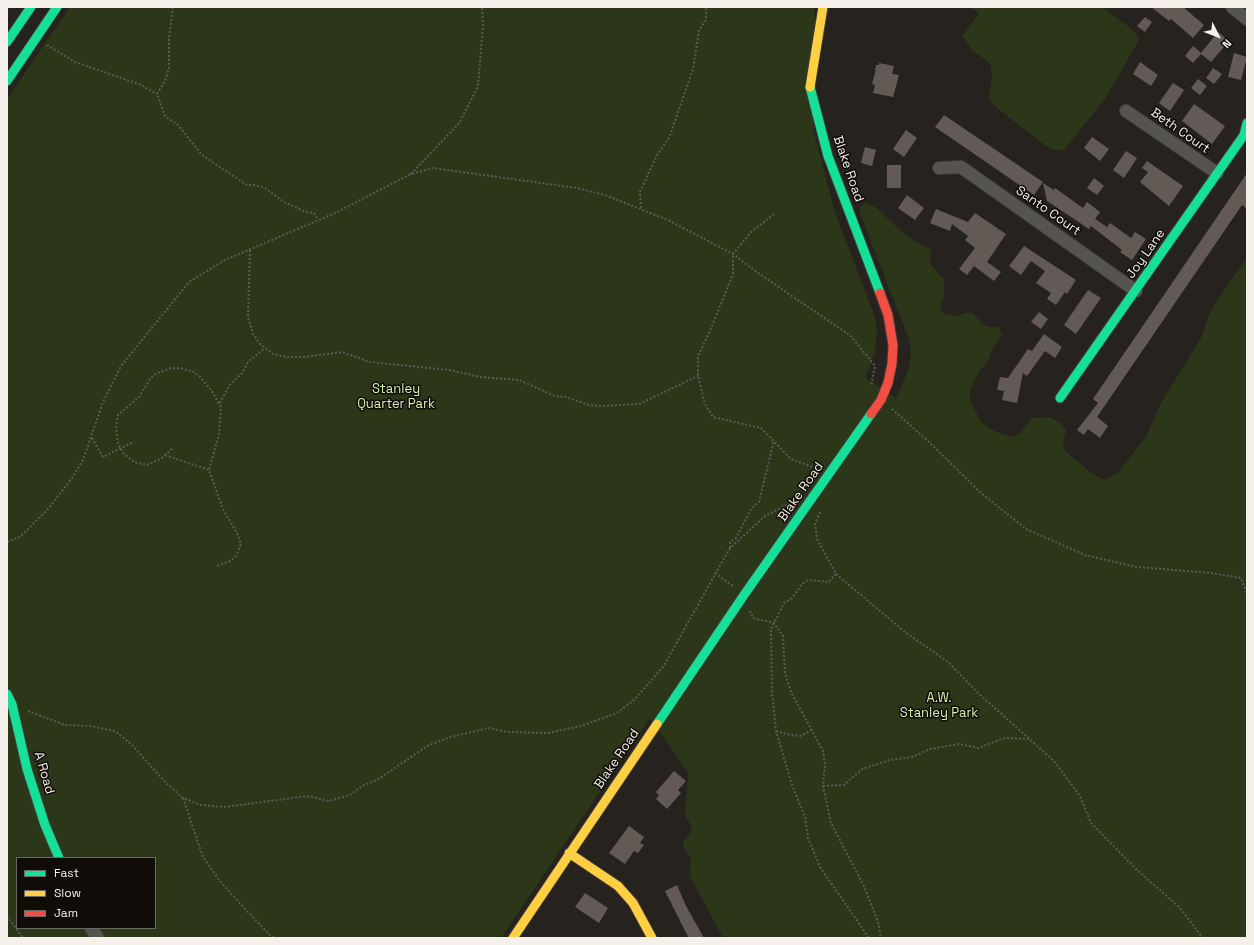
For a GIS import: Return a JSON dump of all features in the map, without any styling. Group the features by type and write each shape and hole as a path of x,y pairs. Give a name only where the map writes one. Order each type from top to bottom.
{"street":[{"path":"7,81 31,7"},
{"path":"7,42 57,7"},
{"name":"Blake Road","path":"513,938 744,595 881,400 888,383 892,364 893,345 888,316 828,156 810,84 823,7"},
{"path":"1232,7 1247,19"},
{"name":"Beth Court","path":"1126,111 1217,174"},
{"name":"Joy Lane","path":"1060,398 1244,135 1247,123"},
{"name":"Santo Court","path":"939,168 961,167 1136,291"},
{"name":"A Road","path":"7,694 12,704 27,768 45,825 59,857"},
{"path":"570,853 618,886 634,903 652,938"},
{"path":"92,929 98,938"}],"path":[{"path":"157,94 165,81 169,68 169,38 173,7"},
{"path":"411,174 460,122 478,86 484,25 482,7"},
{"path":"641,208 640,192 657,155 670,138 693,69 699,30 706,20 706,7"},
{"path":"25,29 75,62 139,84 157,94 165,116 178,125 202,155 247,185 265,188 284,202 306,212 314,213 318,220"},
{"path":"7,542 20,536 48,509 83,460 103,402 121,366 189,282 225,260 318,220 411,174 434,168 578,188 606,195 668,220 733,254 758,273 850,336 875,366 870,393"},
{"path":"774,214 751,232 733,254 733,274 710,331 698,356 698,376 705,404 713,417 761,428 791,459 808,464 824,472 820,487"},
{"path":"250,250 248,317 253,334 265,348 273,354 286,357 326,355 342,352 370,362 386,362 435,370 449,370 480,377 519,380 555,396 566,397 594,406 639,404 698,376"},
{"path":"219,404 229,386 242,373 248,362 265,348"},
{"path":"172,449 165,455 147,465 134,462 124,454 121,448 116,436 116,426 118,416 136,401 150,379 161,371 180,368 194,372 206,382 219,404 221,421 209,470 224,509 241,544 236,556 230,561 217,566"},
{"path":"881,400 930,443 980,493 1026,529 1085,555 1122,564 1137,567 1211,573 1241,578 1247,594"},
{"path":"92,437 103,457 134,442"},
{"path":"730,548 730,542 736,538 751,508 759,502 774,440"},
{"path":"165,455 209,470"},
{"path":"12,704 36,716 65,725 90,726 114,731 132,745 166,783 183,798 201,805 225,807 307,796 330,801 350,795 429,745 451,737 488,728 508,732 548,732 581,726 617,713 635,699 663,667 730,548 765,516 795,500"},
{"path":"820,511 815,524 817,538 836,574 905,632 948,662 977,692 1054,761 1080,796 1091,823 1136,869 1179,907 1203,938"},
{"path":"715,573 744,595 752,618 774,623 783,636 785,673 791,692 823,751 825,764 823,786 831,823 864,886 878,922 882,938"},
{"path":"836,574 829,582 808,580 802,584 792,598 784,603 771,629 772,690 776,731 791,782 805,817 808,838 820,867 869,938"},
{"path":"776,731 800,736 812,730"},
{"path":"823,786 844,785 862,769 890,760 912,757 930,749 959,744 978,748 1005,738 1030,740"},
{"path":"183,798 203,857 220,881 270,935 275,938"},
{"path":"7,916 16,928"},
{"path":"16,929 23,938"}],"green space":[{"name":"Stanley Quarter Park","path":"70,7 815,7 814,133 835,212 874,315 877,330 875,353 865,377 896,398 908,371 911,353 909,339 860,214 860,207 865,203 877,208 905,235 931,250 930,264 944,279 944,297 940,308 944,314 958,316 964,313 972,313 984,325 998,327 1000,329 1002,336 991,351 988,362 980,370 970,389 970,400 981,422 996,432 1013,437 1019,434 1032,418 1049,417 1061,423 1066,430 1063,444 1065,451 1093,474 1105,480 1117,473 1147,435 1161,403 1202,336 1215,303 1247,258 1247,938 723,938 690,876 691,858 683,846 684,840 692,832 692,828 685,815 688,773 650,718 501,938 7,938 7,99"},
{"path":"968,7 1102,7 1128,26 1138,36 1139,40 1105,99 1065,149 1054,150 1047,147 996,107 989,99 992,74 990,63 972,50 962,35 978,15 977,11"}],"building":[{"path":"1151,7 1183,7 1204,25 1193,38 1171,19 1169,21"},
{"path":"1145,17 1152,22 1145,32 1137,26"},
{"path":"1218,32 1229,41 1211,62 1201,54 1193,63 1185,56 1193,46 1201,53"},
{"path":"1234,53 1247,57 1241,80 1228,77"},
{"path":"1140,62 1158,75 1151,86 1133,74"},
{"path":"879,63 894,66 892,74 899,75 893,97 873,93 875,85 872,84 876,65 879,65"},
{"path":"1213,68 1222,74 1214,84 1206,78"},
{"path":"1198,79 1207,86 1200,95 1191,88"},
{"path":"1173,83 1184,90 1170,111 1159,103"},
{"path":"1194,104 1225,126 1212,144 1182,121"},
{"path":"944,115 1043,182 1034,195 935,127"},
{"path":"906,130 917,138 904,157 893,149"},
{"path":"1092,137 1109,149 1100,161 1084,148"},
{"path":"865,147 876,150 872,166 861,163"},
{"path":"1126,151 1137,158 1124,178 1113,170"},
{"path":"1147,161 1183,186 1169,206 1140,182 1148,172 1142,168"},
{"path":"887,165 901,165 901,188 887,188"},
{"path":"1247,173 1247,209 1242,205 1097,417 1108,426 1100,438 1088,429 1084,435 1077,430 1098,403 1093,399"},
{"path":"1094,178 1104,186 1097,195 1087,188"},
{"path":"1043,183 1054,190 1055,188 1083,208 1087,202 1100,212 1095,219 1107,227 1110,223 1131,238 1135,232 1146,239 1132,260 1120,252 1122,250 1091,226 1089,229 1047,201"},
{"path":"907,195 924,208 915,220 898,208"},
{"path":"936,209 968,222 975,213 1006,234 987,262 1001,272 994,281 974,266 967,275 959,269 975,248 965,240 968,236 952,224 950,231 930,223"},
{"path":"1024,246 1076,280 1067,294 1065,292 1056,305 1047,299 1051,293 1036,283 1045,271 1031,261 1021,275 1009,266"},
{"path":"1088,290 1101,298 1076,334 1064,325"},
{"path":"1039,312 1048,319 1041,329 1031,322"},
{"path":"1044,334 1062,347 1055,358 1045,351 1027,376 1023,373 1017,403 1002,400 1004,391 997,390 1000,377 1008,378 1028,349 1032,351"},
{"path":"674,771 686,781 678,790 681,793 667,809 656,799 659,795 656,792"},
{"path":"629,826 644,837 640,843 644,845 638,853 634,851 625,864 609,853"},
{"path":"677,885 686,906 704,938 689,938 682,925 665,891"},
{"path":"585,893 608,908 599,923 575,907"}],"traffic: fast":[{"path":"7,42 31,7"},
{"path":"7,81 57,7"},
{"path":"810,87 828,156 880,293"},
{"path":"1060,398 1244,135 1247,123"},
{"path":"657,724 744,595 871,414"},
{"path":"7,694 12,704 27,769 45,825 59,857"}],"traffic: slow":[{"path":"810,87 823,7"},
{"path":"513,938 657,724"},
{"path":"569,853 618,886 633,903 652,938"}],"traffic: jam":[{"path":"871,414 881,400 888,383 892,364 893,345 888,315 880,293"}],"park label":[{"name":"A.W. Stanley Park","path":"939,706"}]}
